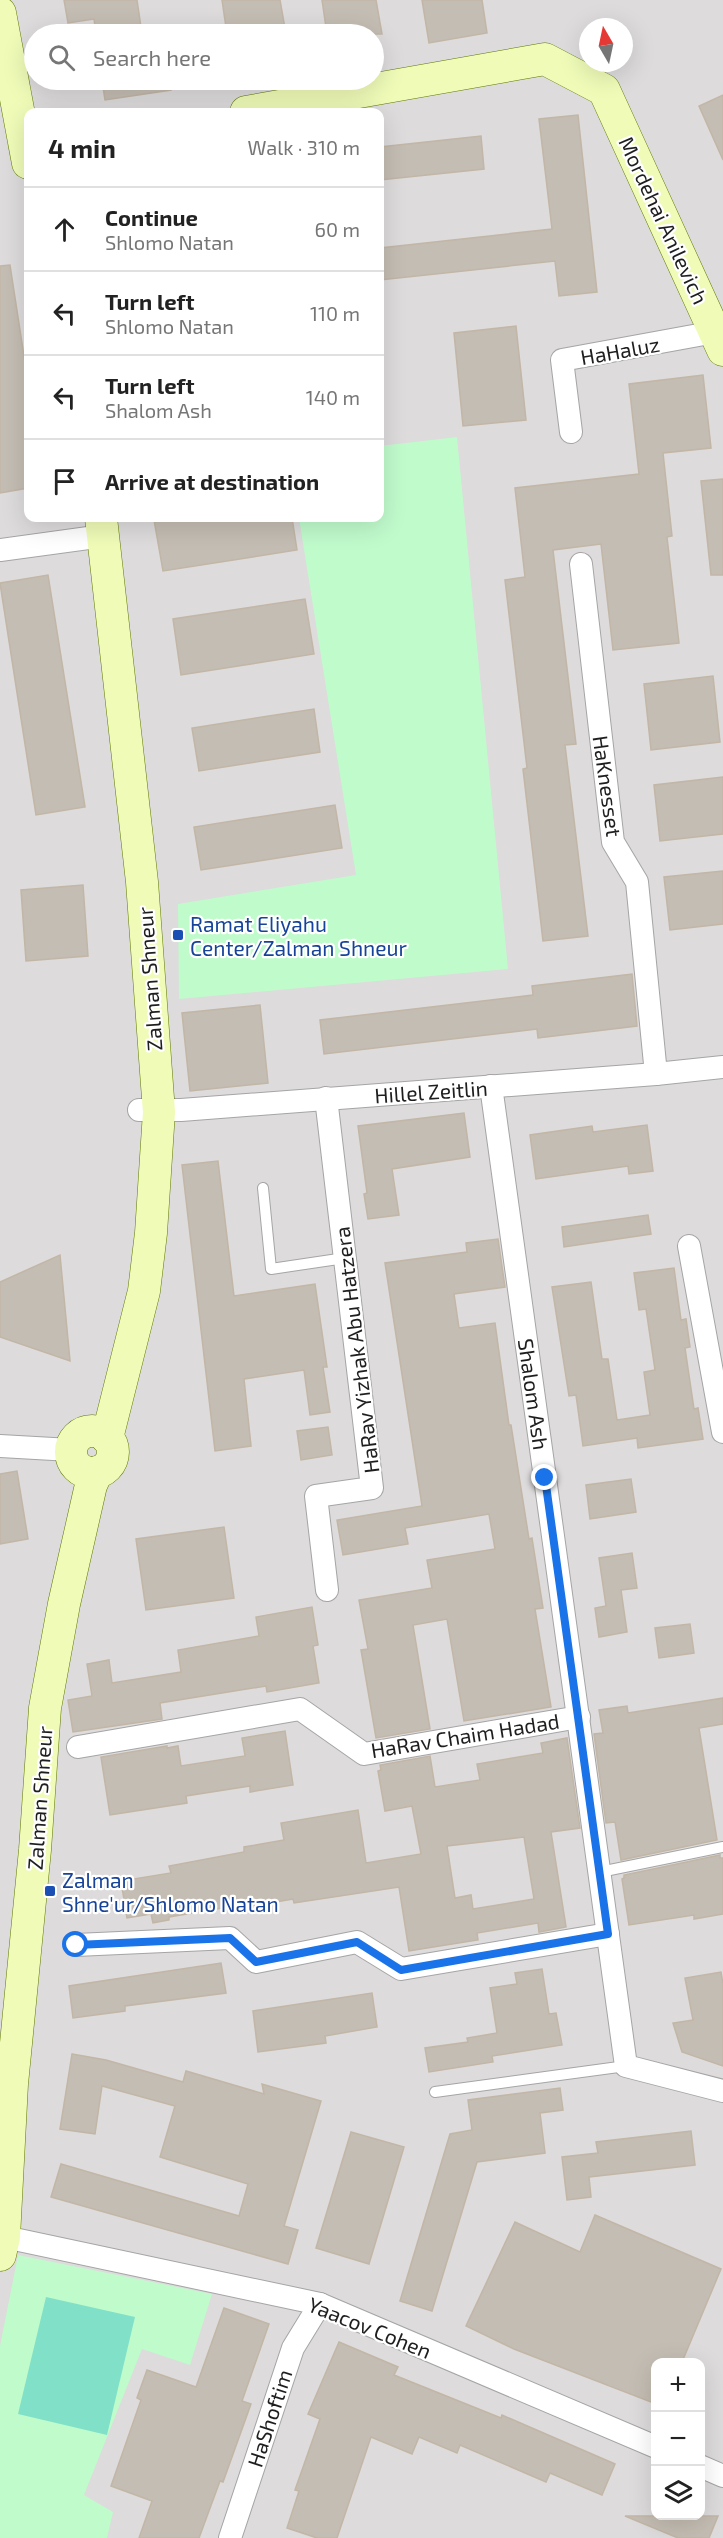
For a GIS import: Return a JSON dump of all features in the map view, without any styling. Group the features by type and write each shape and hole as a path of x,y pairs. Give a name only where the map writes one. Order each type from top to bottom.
{"street":[{"path":"18,0 24,28"},
{"path":"0,13 24,130"},
{"name":"Mordehai Anilevich","path":"384,88 545,59 604,90 719,341"},
{"path":"37,90 41,108"},
{"name":"Mordehai Anilevich","path":"269,108 370,90"},
{"name":"HaHaluz","path":"571,432 562,360 719,341"},
{"path":"0,550 93,528"},
{"name":"Zalman Shneur","path":"1,2243 4,2074 32,1713 52,1603 79,1481 127,1287 149,1111 139,1076 93,528"},
{"name":"HaKnesset","path":"581,564 613,842 637,882 656,1074"},
{"name":"Hillel Zeitlin","path":"149,1111 656,1074 723,1067"},
{"name":"Shalom Ash","path":"491,1086 626,2066"},
{"name":"HaRav Yizhak Abu Hatzera","path":"326,1098 372,1488 316,1496 327,1590"},
{"path":"689,1246 723,1432"},
{"path":"0,1446 88,1451"},
{"name":"HaRav Chaim Hadad","path":"78,1747 300,1709 364,1754 579,1717"},
{"path":"76,1945 230,1938 256,1962 357,1942 401,1970 608,1934"},
{"path":"626,2066 723,2091"},
{"name":"Yaacov Cohen","path":"1,2243 320,2304 651,2445"},
{"name":"HaShoftim","path":"230,2538 293,2348 320,2304"},
{"path":"705,2468 723,2476"}],"lane":[{"path":"263,1188 271,1269 345,1258"},
{"path":"600,1872 723,1847"},
{"path":"435,2092 626,2066"}],"shaded area":[{"path":"0,0 723,0 723,2538 0,2538"}],"green space":[{"path":"457,437 508,969 179,999 178,904 356,875 300,522 384,522 384,446"},
{"path":"18,2255 212,2294 190,2365 142,2349 84,2495 113,2512 107,2538 0,2538 0,2346"},
{"path":"46,2297 135,2317 107,2435 18,2414"}],"building":[{"path":"64,0 137,0 141,24 95,24 94,19 68,23"},
{"path":"222,0 280,0 284,24 226,24"},
{"path":"322,0 376,0 380,24 326,24"},
{"path":"422,0 482,0 487,33 429,43"},
{"path":"104,90 171,90 105,100"},
{"path":"723,95 723,160 699,106"},
{"path":"578,115 597,292 559,296 555,261 384,280 384,248 552,229 539,119"},
{"path":"481,136 484,169 384,180 384,147"},
{"path":"10,265 24,356 24,489 0,493 0,266"},
{"path":"516,326 526,420 463,426 454,333"},
{"path":"703,375 711,448 663,453 672,536 667,537 679,643 613,650 601,544 553,550 576,744 565,745 588,936 543,941 523,769 527,768 505,580 525,577 515,488 639,474 629,384"},
{"path":"723,479 723,575 711,575 701,481"},
{"path":"154,522 293,522 297,550 163,571"},
{"path":"48,575 85,807 36,815 0,583"},
{"path":"305,599 314,654 181,675 173,619"},
{"path":"713,676 720,742 651,750 644,684"},
{"path":"314,709 320,752 199,771 192,728"},
{"path":"723,777 723,834 660,841 654,785"},
{"path":"335,805 342,848 201,870 194,827"},
{"path":"723,871 723,924 670,930 664,877"},
{"path":"83,885 88,956 26,961 21,890"},
{"path":"632,974 637,1026 538,1038 537,1029 324,1054 320,1020 533,995 532,986"},
{"path":"260,1005 268,1083 190,1091 182,1013"},
{"path":"464,1113 470,1157 392,1169 399,1215 368,1219 358,1126"},
{"path":"647,1125 653,1171 629,1174 628,1166 536,1179 530,1135 592,1126 593,1132"},
{"path":"218,1161 234,1296 315,1284 327,1367 323,1367 330,1412 310,1415 304,1370 244,1379 251,1446 215,1451 182,1165"},
{"path":"648,1215 651,1234 564,1247 562,1227"},
{"path":"498,1239 505,1287 454,1294 459,1328 495,1323 509,1425 511,1425 529,1539 532,1538 543,1608 535,1609 551,1707 464,1721 447,1619 413,1625 430,1729 376,1738 361,1650 368,1649 359,1600 432,1588 427,1560 495,1549 489,1514 405,1528 408,1544 343,1555 337,1520 422,1506 385,1263 467,1252 466,1243"},
{"path":"60,1255 70,1361 0,1337 0,1282"},
{"path":"674,1268 681,1320 686,1319 690,1347 685,1348 694,1409 698,1408 703,1439 638,1448 637,1438 583,1446 576,1395 569,1396 552,1287 591,1282 602,1359 608,1359 617,1420 650,1415 644,1372 655,1370 646,1309 639,1310 634,1273"},
{"path":"328,1427 332,1455 301,1460 297,1431"},
{"path":"17,1471 28,1539 0,1544 0,1474"},
{"path":"631,1479 636,1512 590,1519 586,1485"},
{"path":"224,1527 234,1598 146,1610 136,1539"},
{"path":"632,1553 637,1588 621,1590 627,1632 599,1637 595,1608 606,1606 599,1558"},
{"path":"312,1607 318,1645 313,1646 319,1683 267,1692 266,1686 160,1703 162,1719 73,1732 68,1700 92,1696 87,1664 109,1660 112,1683 181,1672 178,1650 259,1636 256,1617"},
{"path":"690,1624 694,1653 659,1658 655,1628"},
{"path":"723,1698 723,1724 699,1728 717,1840 621,1860 615,1822 606,1823 594,1734 603,1733 599,1710 627,1706 628,1713"},
{"path":"285,1731 293,1785 250,1792 250,1786 186,1796 187,1803 110,1815 101,1757 178,1746 181,1766 245,1756 242,1738"},
{"path":"567,1738 580,1828 551,1832 566,1927 539,1932 538,1923 477,1933 478,1940 409,1951 399,1887 294,1903 293,1899 253,1906 252,1903 169,1917 169,1920 153,1923 151,1914 127,1918 121,1881 171,1873 169,1866 244,1852 244,1847 284,1840 281,1823 358,1810 366,1863 421,1854 412,1806 385,1811 378,1771 381,1770 380,1765 430,1756 435,1787 480,1780 477,1764 543,1753 541,1743","holes":["524,1837 534,1899 473,1909 471,1895 455,1898 447,1846"]},
{"path":"720,1855 720,1858 723,1858 723,1914 694,1919 694,1915 629,1925 622,1879 624,1875"},
{"path":"221,1963 226,1993 125,2006 125,2011 73,2018 69,1986"},
{"path":"542,1969 549,2014 556,2013 562,2045 492,2056 493,2062 429,2072 425,2048 468,2042 467,2038 497,2033 490,1988 517,1984 515,1973"},
{"path":"721,1972 723,2066 682,2052 673,2023 693,2020 685,1978"},
{"path":"372,1993 377,2027 325,2036 326,2043 258,2052 253,2011"},
{"path":"72,2054 106,2060 183,2082 186,2071 264,2094 262,2084 321,2101 284,2226 298,2230 288,2264 51,2197 61,2164 239,2216 248,2184 160,2157 175,2106 102,2086 95,2134 60,2129"},
{"path":"560,2088 563,2110 540,2113 545,2153 477,2162 432,2311 400,2301 450,2134 472,2130 468,2100"},
{"path":"691,2131 695,2165 589,2177 591,2197 567,2200 562,2157 598,2153 596,2142"},
{"path":"351,2132 404,2147 369,2264 316,2248"},
{"path":"595,2215 721,2269 684,2358 651,2358 651,2402 514,2349 466,2326 515,2222 580,2252"},
{"path":"224,2308 269,2324 242,2401 251,2404 223,2482 220,2481 199,2538 139,2538 152,2501 111,2486 141,2400 137,2398 147,2370 196,2387"},
{"path":"339,2342 398,2367 394,2375 501,2418 502,2415 615,2464 602,2495 550,2473 546,2482 460,2445 457,2453 419,2437 412,2454 371,2437 337,2538 317,2538 287,2528 299,2491 295,2490 320,2419 308,2414"},
{"path":"625,2516 651,2516 651,2520 705,2520 705,2516 718,2516 709,2538 678,2538"}],"place":[{"name":"Ramat Eliyahu Center/Zalman Shneur","path":"178,935"},
{"name":"Zalman Shne'ur/Shlomo Natan","path":"50,1891"}],"route":[{"path":"76,1945 230,1938 256,1962 357,1942 401,1970 608,1934 545,1478"}]}
